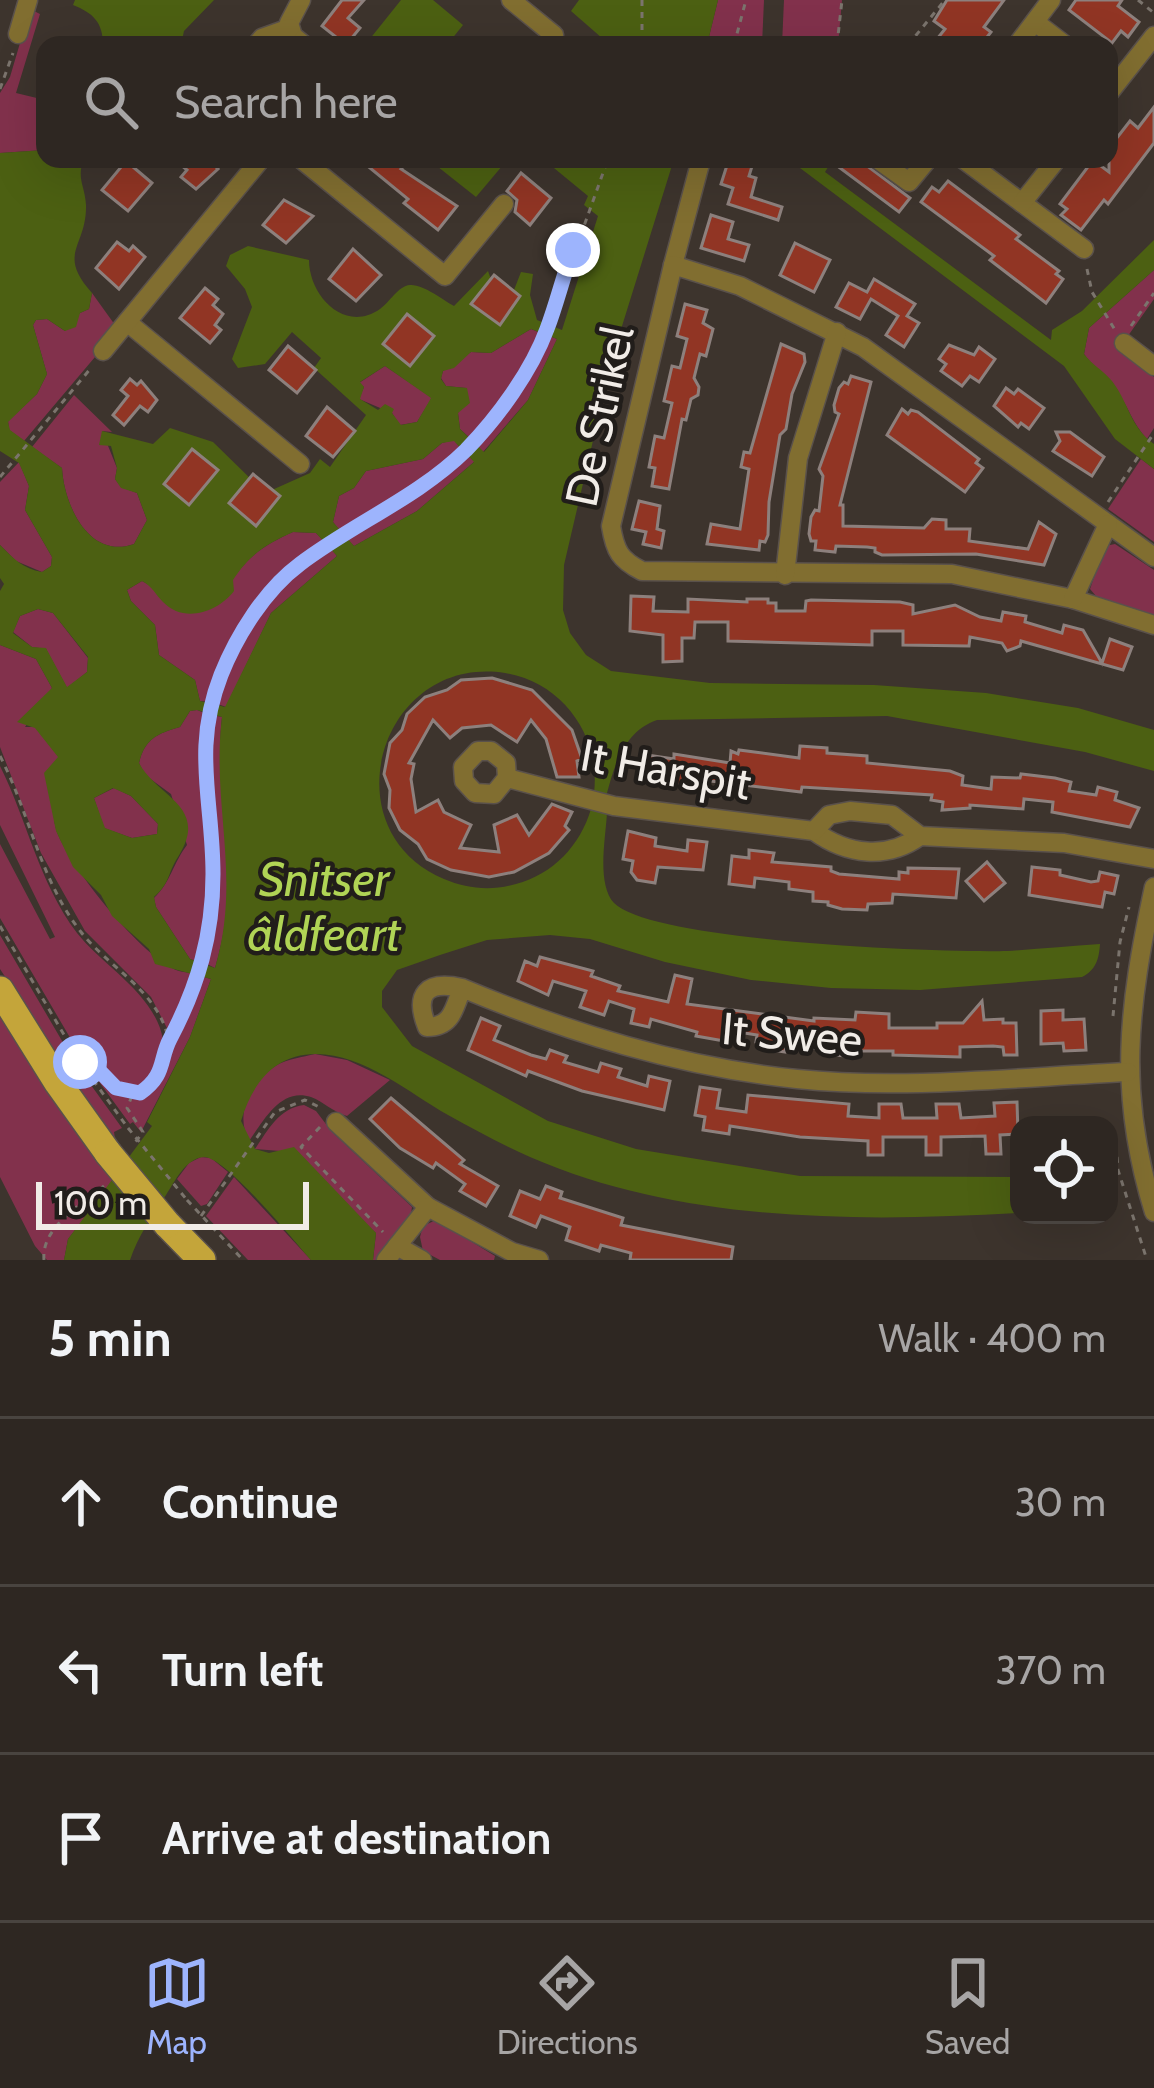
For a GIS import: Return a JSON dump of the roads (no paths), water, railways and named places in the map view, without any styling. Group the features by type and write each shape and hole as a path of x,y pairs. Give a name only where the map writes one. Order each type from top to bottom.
{"main road":[{"path":"0,990 108,1153 202,1260"}],"street":[{"path":"18,34 28,0"},
{"path":"297,36 290,28 291,16 301,0"},
{"path":"511,0 554,35"},
{"path":"1024,36 1051,0"},
{"path":"1035,22 1053,36"},
{"path":"268,36 290,28"},
{"path":"1118,77 1154,36"},
{"path":"103,351 254,168"},
{"path":"312,168 446,276 504,204"},
{"name":"De Strikel","path":"699,168 611,526 614,547 623,562 643,572 952,574 1073,598 1154,625"},
{"path":"890,168 910,182 921,168"},
{"path":"975,168 1084,249"},
{"path":"1022,202 1050,168"},
{"path":"673,265 740,286 863,347 1154,557"},
{"path":"127,322 300,464"},
{"path":"785,575 798,458 837,332"},
{"path":"1122,341 1154,366"},
{"path":"1073,598 1103,520"},
{"name":"It Harspit","path":"508,778 614,806 814,831 831,844 863,853 903,848 920,836"},
{"name":"It Harspit","path":"814,831 830,815 850,811 892,815 920,836 1064,843 1154,859"},
{"path":"1154,887 1136,967 1128,1072 1136,1153 1154,1212"},
{"name":"It Swee","path":"462,988 598,1040 698,1065 801,1079 942,1081 1128,1072"},
{"path":"333,1119 428,1207 509,1256 539,1260"},
{"path":"422,1260 391,1253 428,1207"}],"water":[{"path":"75,0 214,0 183,36 103,36 91,15 73,5"},
{"path":"401,0 433,0 463,25 454,36 372,36"},
{"path":"579,0 718,0 709,36 600,36 571,11"},
{"name":"Snitser âldfeart","path":"36,151 36,168 82,168 85,219 75,259 92,293 89,309 80,313 76,327 65,331 47,319 36,320 33,325 47,374 37,394 8,422 10,430 62,468 68,498 82,526 104,544 118,547 134,544 147,520 137,493 121,488 115,479 111,446 99,445 102,431 153,444 170,428 213,442 258,486 272,490 310,473 320,459 330,467 366,415 314,368 321,358 292,332 265,364 238,368 232,359 252,307 245,289 226,266 230,255 248,246 309,260 322,297 342,314 354,317 380,309 410,285 454,306 488,271 493,285 514,290 521,272 533,274 530,295 537,320 562,330 598,216 584,205 588,196 554,168 671,168 613,355 564,565 563,610 570,633 586,655 611,671 710,683 874,685 986,693 1078,708 1154,730 1154,771 1085,752 887,716 657,720 629,740 607,793 594,793 591,751 574,715 560,700 525,678 505,673 462,674 426,690 400,717 384,750 379,787 387,823 408,855 444,879 489,888 516,884 553,866 572,846 591,809 607,812 603,859 608,894 614,903 639,916 739,936 865,947 1007,951 1100,944 1098,959 1082,977 920,990 831,988 751,980 665,962 590,939 550,935 487,940 397,970 382,991 382,1007 412,1046 548,1121 636,1149 800,1176 1010,1177 1010,1213 833,1217 709,1206 648,1195 530,1157 369,1068 316,1054 288,1059 266,1074 241,1121 255,1149 269,1153 294,1147 376,1233 373,1260 311,1260 228,1170 204,1157 192,1161 177,1177 130,1260 64,1260 68,1239 152,1126 147,1122 190,1037 211,979 155,964 149,949 112,916 101,895 73,867 56,831 44,773 58,757 35,728 17,722 52,688 36,659 0,645 4,584 0,545 35,571 51,566 52,557 25,510 29,486 19,463 0,451 0,153","holes":["531,329 557,339 528,400 484,452 460,429 458,413 470,403 467,388 446,386 443,371 454,368 471,352 491,353","385,366 431,398 417,422 401,425 394,409 385,404 378,410 360,399 364,387 360,382","454,441 474,462 417,511 354,546 333,522 339,496 354,488 366,471 423,459 442,443","293,532 316,533 337,556 271,613 225,707 200,701 195,680 159,655 155,625 131,601 127,590 142,581 171,609 190,614 210,610 234,591 233,580 259,551","38,609 53,613 88,657 87,672 67,687 46,648 32,647 13,633 20,616","190,711 222,717 226,903 215,968 190,959 156,907 154,897 166,882 188,826 178,804 139,763 153,739 180,727","113,788 131,796 158,824 157,834 132,838 105,828 94,798"]},
{"path":"439,168 500,168 476,197"},
{"path":"800,168 828,168 825,172 1051,340 1052,330 1082,311 1154,240 1154,270 1089,328 1084,354 1112,381 1140,430 1154,444 1154,469 1115,439 1064,366"}]}
